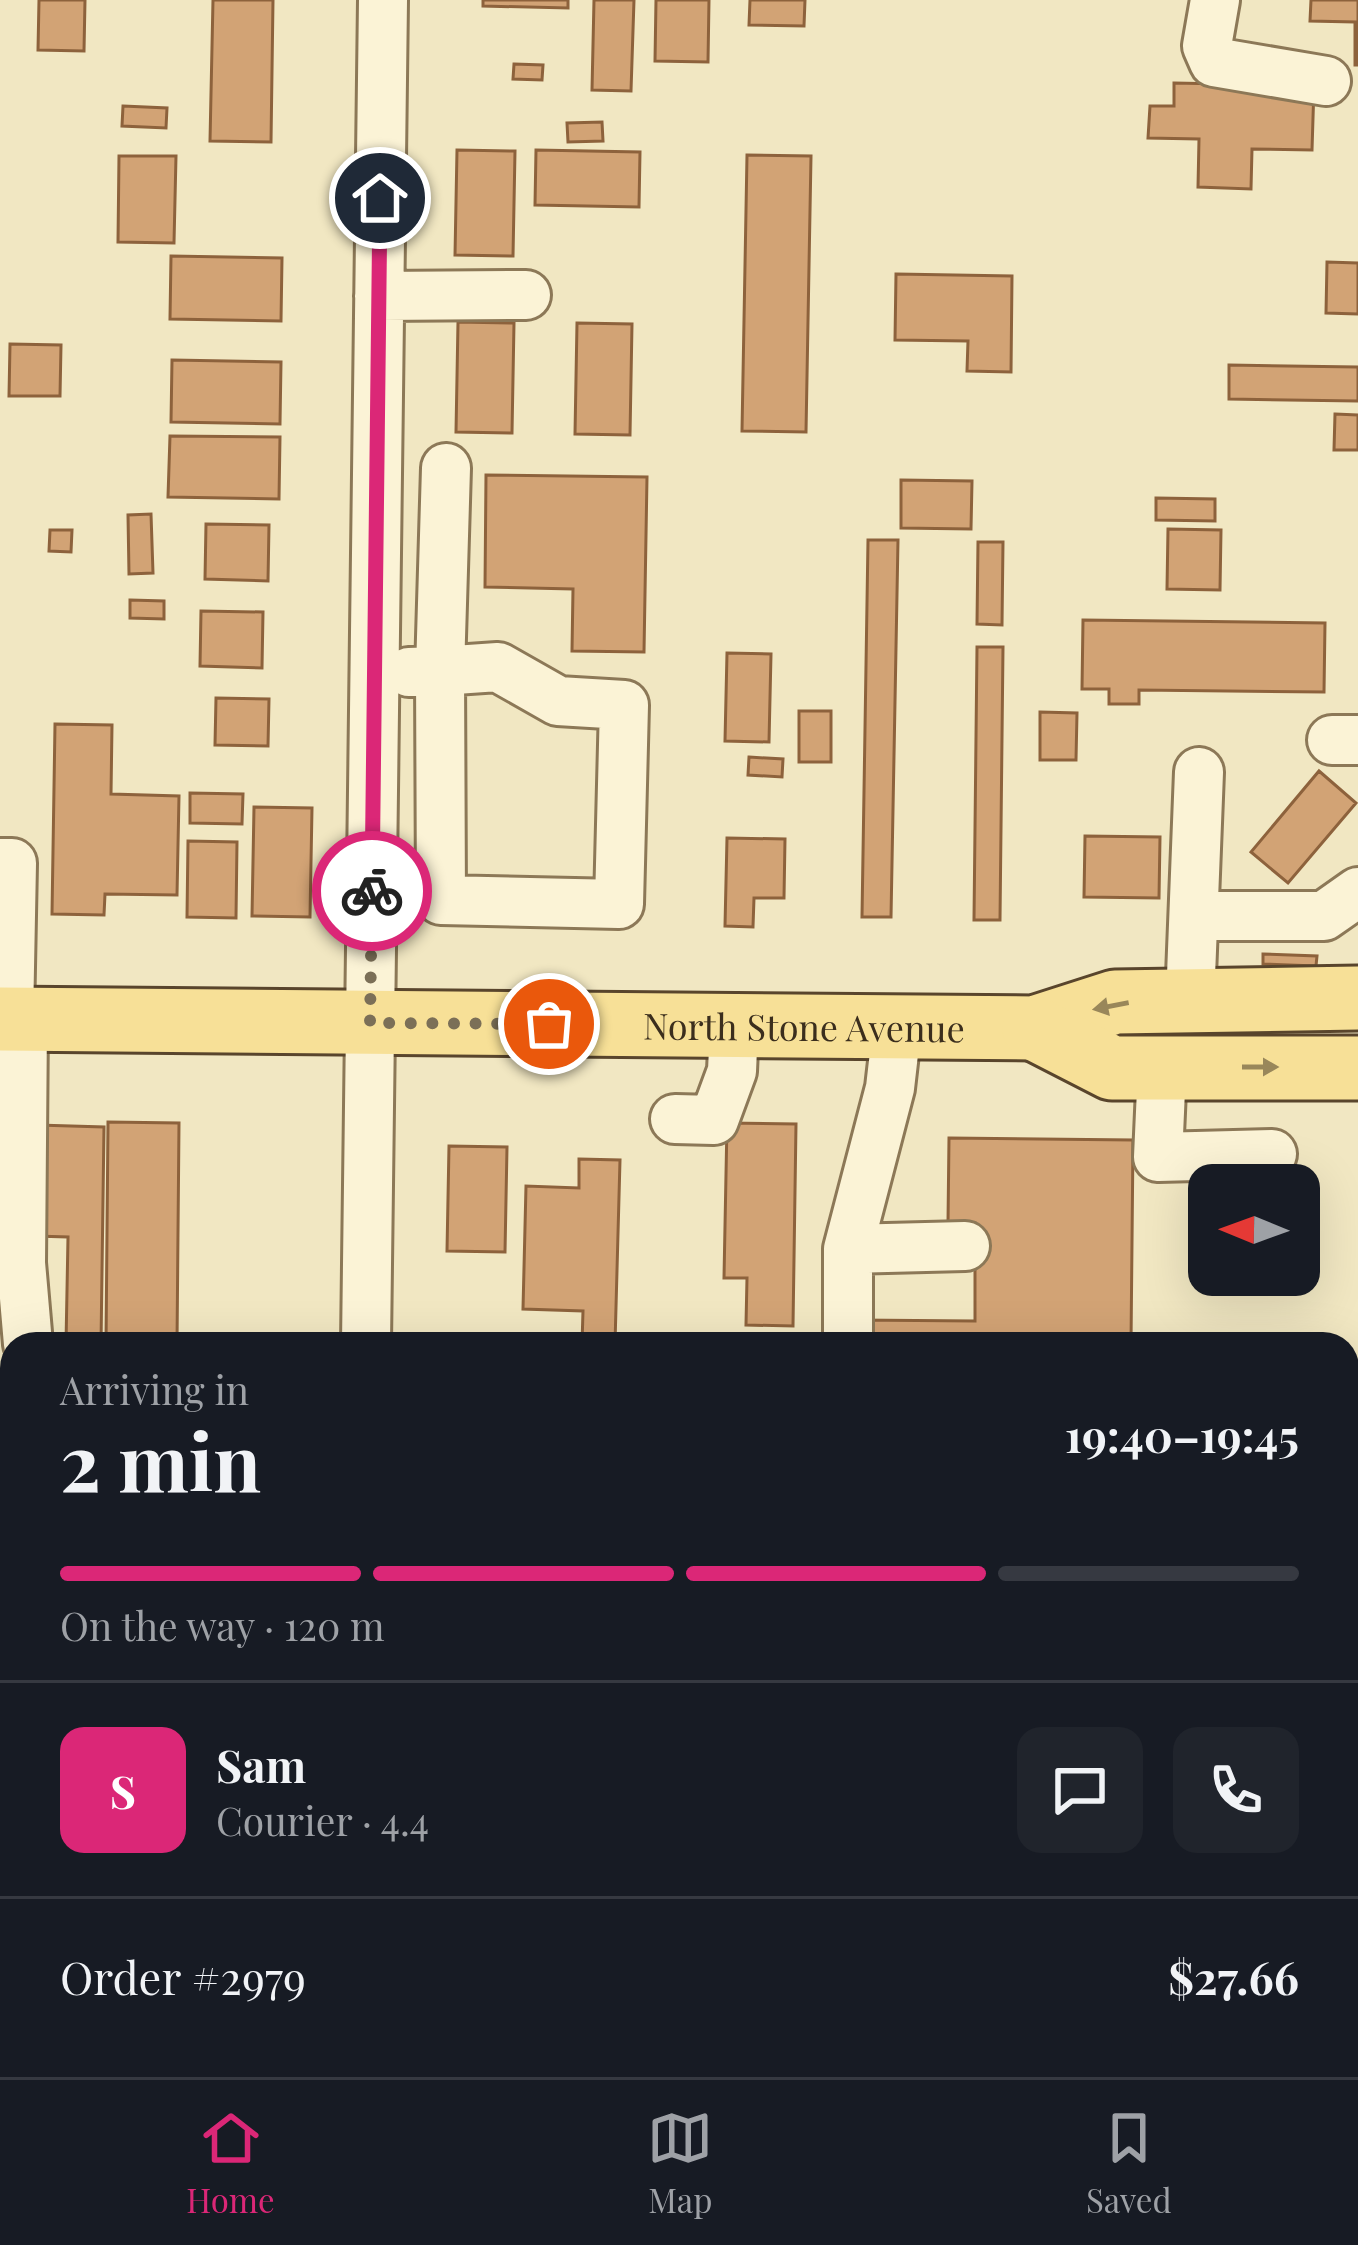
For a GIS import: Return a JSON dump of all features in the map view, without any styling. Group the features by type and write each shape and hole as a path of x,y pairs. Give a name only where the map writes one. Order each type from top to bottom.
{"main road":[{"name":"North Stone Avenue","path":"10,1019 1034,1028 1114,1002 1358,998"},
{"name":"North Stone Avenue","path":"1034,1028 1112,1068 1358,1068"}],"street":[{"path":"366,1332 383,0"},
{"path":"1214,0 1207,46 1214,62 1326,80"},
{"path":"379,296 526,295"},
{"path":"375,672 440,671 498,668 558,701 624,705 619,904 441,901 440,671 446,468"},
{"path":"1190,1000 1198,772"},
{"path":"0,863 12,863 10,1019 27,1332"},
{"path":"1194,916 1324,916 1358,892"},
{"path":"675,1119 714,1120 732,1071 734,1026"},
{"path":"848,1332 848,1249 890,1088 898,1027"},
{"path":"1162,1067 1158,1156 1272,1154"},
{"path":"848,1249 965,1246"}],"building":[{"path":"39,0 85,0 84,51 38,50"},
{"path":"213,0 273,0 271,142 210,141"},
{"path":"483,0 568,0 568,8 483,6"},
{"path":"594,0 634,0 631,91 592,90"},
{"path":"656,0 709,0 708,62 655,61"},
{"path":"750,0 805,0 804,26 749,25"},
{"path":"1311,0 1358,0 1358,65 1355,22 1310,21"},
{"path":"514,64 543,65 542,80 513,79"},
{"path":"1174,83 1314,86 1312,150 1252,149 1251,189 1198,187 1199,139 1148,138 1150,106 1174,106"},
{"path":"123,106 167,108 166,128 122,126"},
{"path":"602,122 603,141 568,142 567,123"},
{"path":"457,150 515,151 513,256 455,255"},
{"path":"536,150 640,152 639,207 535,205"},
{"path":"747,155 811,156 806,432 742,431"},
{"path":"119,156 176,156 174,243 118,242"},
{"path":"171,256 282,258 281,321 170,319"},
{"path":"1327,262 1358,263 1358,314 1326,313"},
{"path":"896,274 1012,276 1011,372 967,371 968,341 895,340"},
{"path":"458,322 514,323 512,433 456,432"},
{"path":"577,323 632,324 630,435 575,434"},
{"path":"10,344 61,345 60,396 9,396"},
{"path":"172,360 281,362 280,424 171,422"},
{"path":"1229,365 1358,367 1358,401 1229,399"},
{"path":"1335,414 1358,415 1358,450 1334,450"},
{"path":"170,436 280,437 279,499 168,497"},
{"path":"486,475 647,477 644,652 572,651 573,589 485,587"},
{"path":"901,480 972,481 971,529 901,528"},
{"path":"1156,498 1215,499 1215,521 1156,520"},
{"path":"151,514 153,573 129,574 128,515"},
{"path":"206,524 269,525 268,581 205,579"},
{"path":"1168,529 1221,530 1220,590 1167,589"},
{"path":"50,530 72,530 71,552 49,551"},
{"path":"868,540 898,540 891,917 862,917"},
{"path":"978,542 1003,542 1002,625 977,624"},
{"path":"130,600 164,601 164,619 130,618"},
{"path":"201,611 263,612 262,668 200,666"},
{"path":"1083,620 1325,623 1324,692 1139,690 1139,704 1109,704 1109,689 1082,689"},
{"path":"977,647 1003,647 1000,920 974,920"},
{"path":"727,653 771,654 769,742 725,741"},
{"path":"216,698 269,699 268,746 215,745"},
{"path":"799,711 831,711 831,762 799,762"},
{"path":"1040,712 1077,713 1076,760 1040,760"},
{"path":"55,724 112,725 111,794 179,796 177,895 105,894 104,915 52,914"},
{"path":"749,757 783,759 782,777 748,775"},
{"path":"1319,771 1356,803 1288,883 1251,852"},
{"path":"190,793 243,794 242,824 190,823"},
{"path":"254,807 312,808 310,917 252,916"},
{"path":"1085,836 1160,837 1159,898 1084,897"},
{"path":"727,838 785,839 784,898 754,898 753,927 725,926"},
{"path":"188,841 237,842 236,918 187,917"},
{"path":"1263,954 1317,956 1316,966 1263,964"},
{"path":"108,1122 179,1123 177,1332 106,1332"},
{"path":"727,1123 796,1124 793,1326 746,1325 747,1278 724,1278"},
{"path":"37,1125 104,1127 101,1332 66,1332 68,1237 35,1236"},
{"path":"949,1138 1133,1140 1131,1332 856,1332 857,1320 975,1321 975,1223 948,1223"},
{"path":"449,1146 507,1147 505,1252 447,1251"},
{"path":"579,1159 620,1160 615,1332 582,1332 583,1311 523,1309 526,1186 579,1188"}],"way so far":[{"path":"372,891 370,1023 549,1024"}],"route":[{"path":"372,891 380,198"}]}
